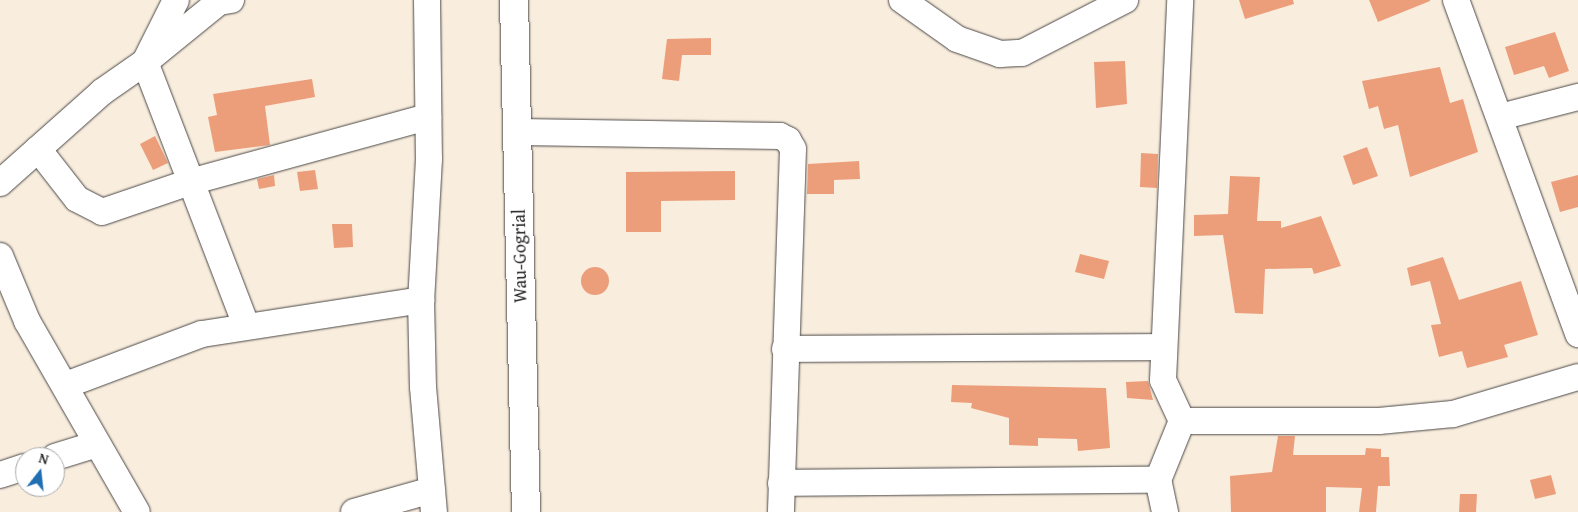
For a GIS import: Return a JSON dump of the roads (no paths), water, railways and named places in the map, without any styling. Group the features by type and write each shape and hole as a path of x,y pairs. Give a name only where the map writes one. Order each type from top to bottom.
{"main road":[{"name":"Wau-Gogrial","path":"514,0 519,132 526,512"}],"street":[{"path":"176,0 145,62 246,325"},
{"path":"0,183 102,92 145,62 219,2 231,0"},
{"path":"354,512 433,501 421,300 428,117 427,0"},
{"path":"902,0 957,38 1000,54 1022,53 1125,0"},
{"path":"1164,512 1158,480 1182,421 1163,380 1180,0"},
{"path":"1456,0 1578,334"},
{"path":"1500,117 1578,97"},
{"path":"38,149 77,199 102,212 190,182 428,117"},
{"path":"519,132 780,136 788,140 793,149 780,512"},
{"path":"0,256 27,321 66,385 97,444 137,512"},
{"path":"66,385 202,334 246,325 421,300"},
{"path":"785,349 1163,347"},
{"path":"1182,421 1379,421 1453,414 1578,377"},
{"path":"65,454 97,444"},
{"path":"0,474 15,470"},
{"path":"781,483 1158,480"}]}
